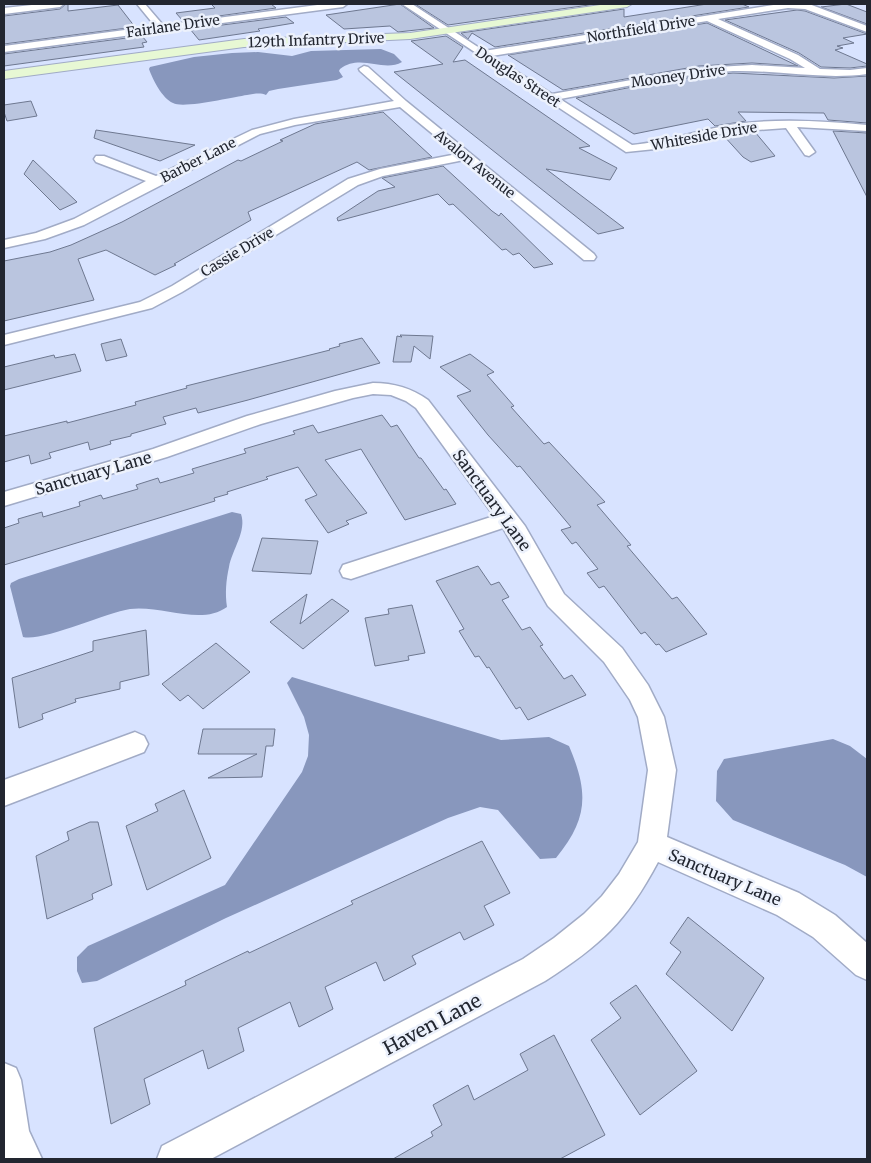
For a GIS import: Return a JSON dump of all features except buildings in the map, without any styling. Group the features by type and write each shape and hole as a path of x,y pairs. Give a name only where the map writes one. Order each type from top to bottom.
{"street":[{"path":"4,10 60,4"},
{"path":"141,4 161,28"},
{"name":"Fairlane Drive","path":"4,49 343,4"},
{"name":"Douglas Street","path":"406,4 630,149"},
{"name":"129th Infantry Drive","path":"4,75 244,43 385,38 448,31 628,4"},
{"path":"798,5 867,30"},
{"name":"Northfield Drive","path":"483,54 798,5"},
{"path":"708,18 794,57 818,72"},
{"name":"Mooney Drive","path":"550,98 689,72 719,69 740,68 818,72 867,71"},
{"name":"Avalon Avenue","path":"364,69 402,103 589,257"},
{"name":"Barber Lane","path":"4,244 40,236 79,222 157,180 256,132 294,122 402,103"},
{"path":"789,124 809,152"},
{"name":"Whiteside Drive","path":"630,149 730,129 789,124 867,128"},
{"name":"Cassie Drive","path":"4,340 146,306 353,182 380,172 466,156"},
{"path":"100,160 157,180"},
{"name":"Sanctuary Lane","path":"4,498 160,454 254,420 354,392 386,388 407,392 422,404 508,518 526,544 556,600 612,655 627,674 651,717 662,770 652,845 788,904 824,926 867,964"},
{"path":"351,571 508,518"},
{"path":"4,793 135,744"},
{"name":"Haven Lane","path":"175,1159 534,970 564,952 613,907 630,884 652,845"},
{"path":"4,1080 12,1135 24,1159"}],"water":[{"path":"381,49 394,54 402,62 395,65 356,63 340,69 339,71 343,77 337,80 278,89 269,91 266,95 254,94 187,105 169,101 155,83 149,69 150,67 194,57 232,53 258,52 292,56 311,51"},
{"path":"232,512 241,514 242,527 228,572 227,607 205,615 130,609 44,635 23,637 10,586 11,583"},
{"path":"292,677 501,740 549,737 569,746 580,778 582,805 574,831 567,844 556,858 540,859 498,810 480,807 448,818 226,918 97,981 82,983 77,971 77,957 88,946 225,885 302,772 308,756 309,735 304,717 287,683"},
{"path":"833,739 850,746 867,759 867,877 845,865 733,820 716,801 717,771 724,759"}]}
